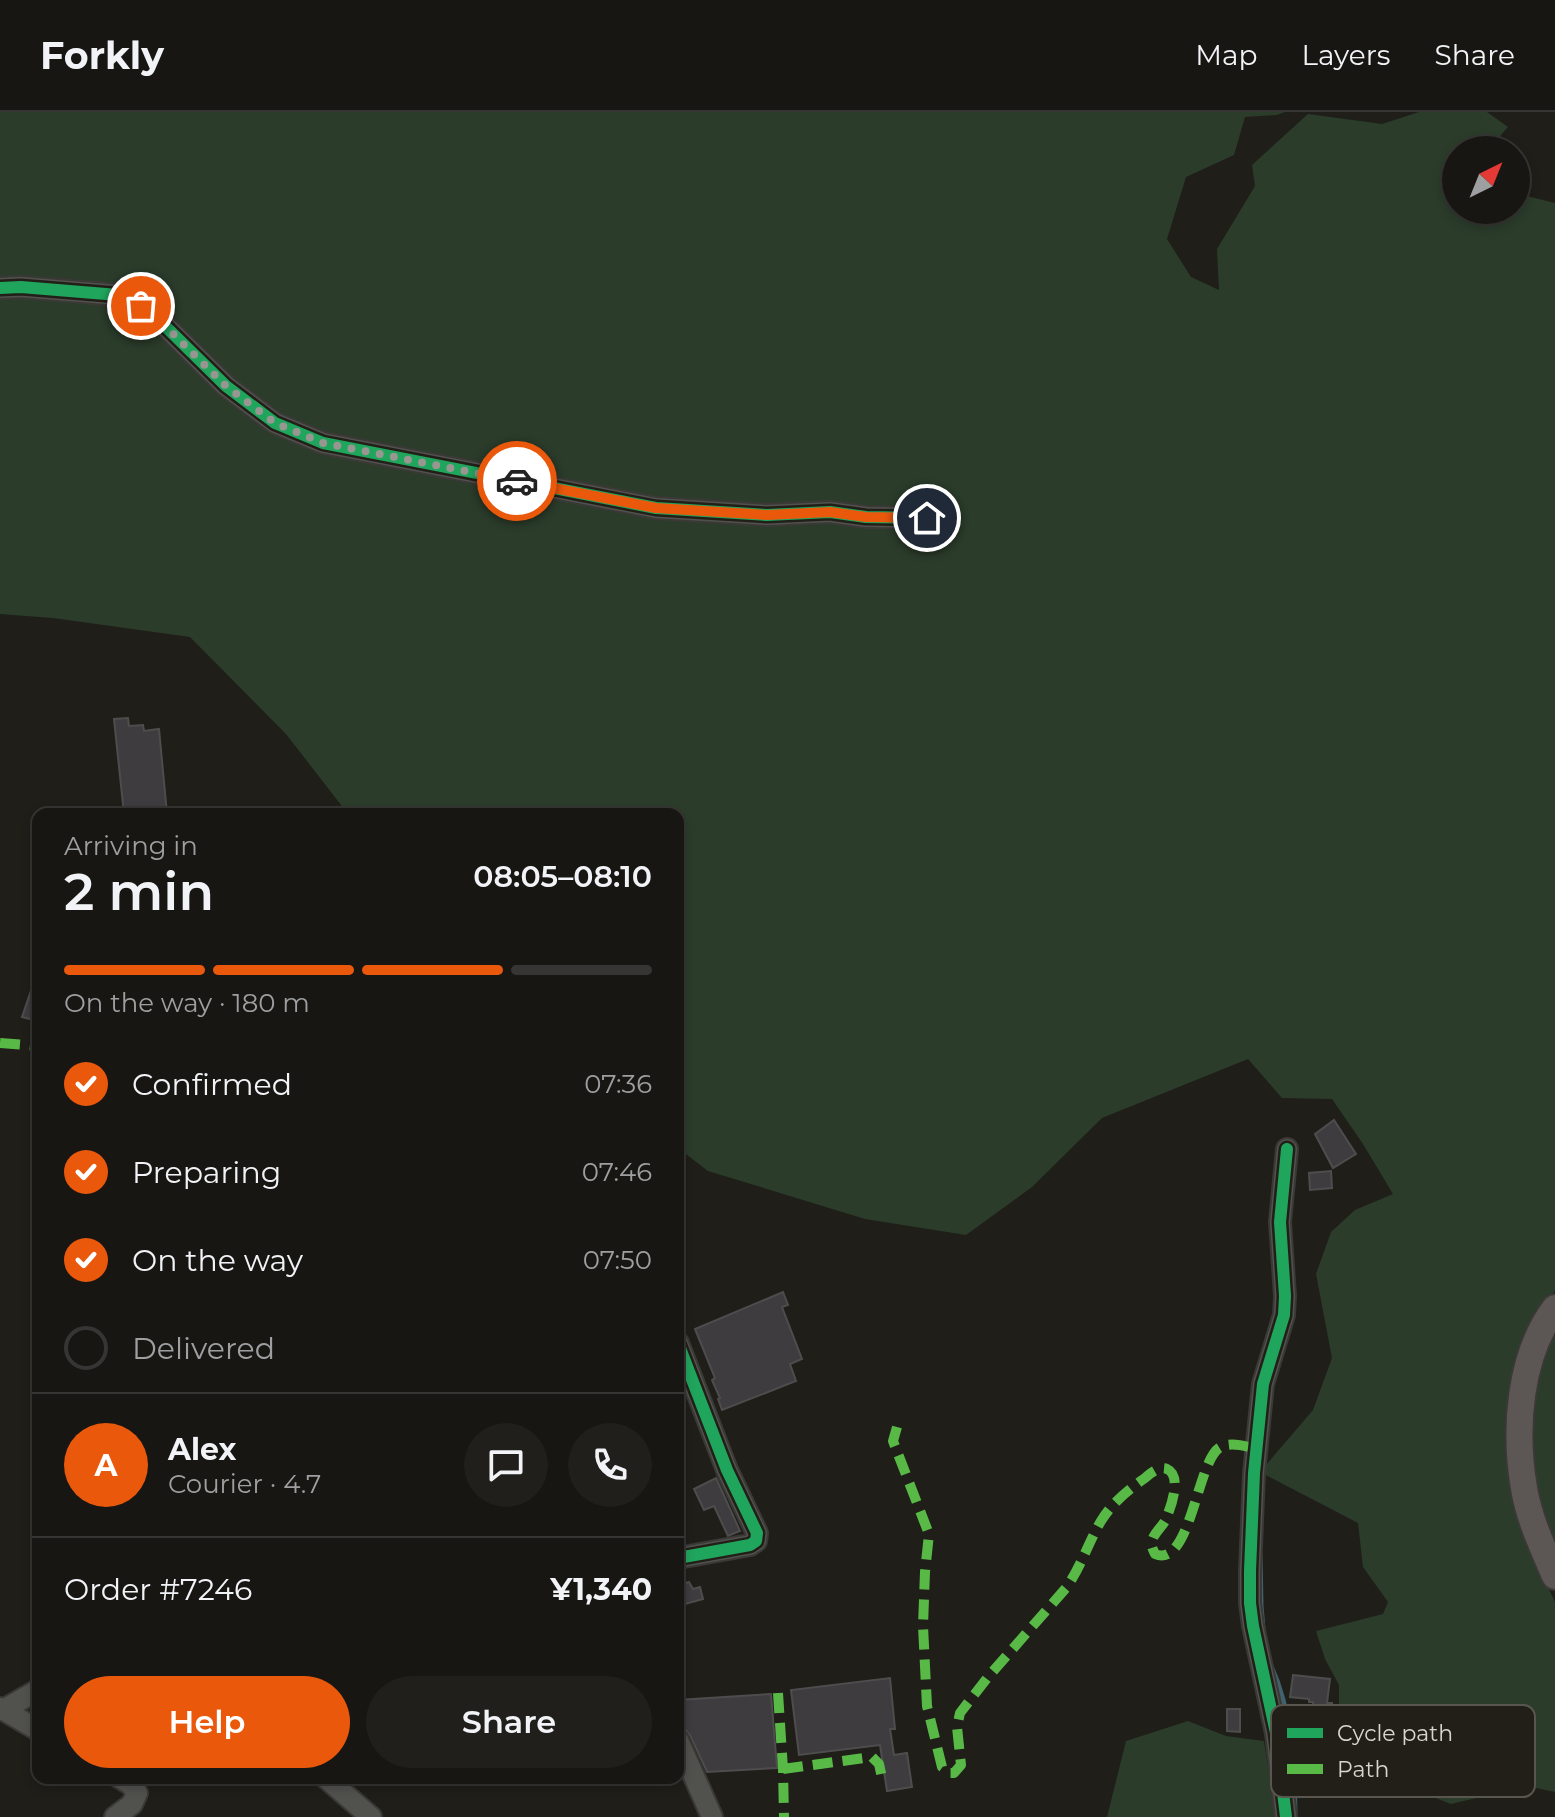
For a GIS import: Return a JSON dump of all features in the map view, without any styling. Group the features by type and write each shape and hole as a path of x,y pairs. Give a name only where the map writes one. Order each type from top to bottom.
{"main road":[{"path":"1555,1308 1542,1325 1532,1351 1523,1388 1520,1446 1524,1489 1536,1534 1555,1576"}],"street":[{"path":"0,288 118,295 141,306 226,386 275,423 323,443 656,508 767,515 830,512 866,517 927,518"},
{"path":"1271,1710 1253,1626 1250,1571 1254,1473 1263,1384 1284,1315 1280,1222 1287,1149"},
{"path":"684,1359 727,1470 757,1533 756,1541 750,1545 684,1557"},
{"path":"2,1709 32,1693"},
{"path":"2,1709 32,1726"},
{"path":"684,1754 712,1817"},
{"path":"115,1817 132,1804 137,1793 130,1784"},
{"path":"333,1784 371,1817"},
{"path":"1284,1797 1286,1817"}],"green space":[{"path":"0,112 1285,112 1245,117 1234,155 1186,177 1167,239 1191,277 1219,290 1217,249 1255,186 1252,165 1308,114 1382,124 1419,112 1487,112 1508,127 1500,136 1442,136 1442,224 1530,224 1530,197 1555,203 1555,1291 1537,1312 1516,1372 1545,1581 1555,1602 1555,1792 1535,1788 1535,1705 1339,1705 1339,1685 1325,1659 1316,1631 1383,1614 1388,1602 1363,1567 1358,1523 1260,1472 1313,1410 1332,1358 1316,1274 1331,1232 1355,1210 1393,1194 1332,1099 1282,1098 1248,1059 1102,1118 1032,1187 966,1235 865,1219 708,1171 684,1153 684,808 343,808 286,734 190,637 0,614"},
{"path":"1555,1335 1555,1542 1539,1492 1532,1438 1537,1384"},
{"path":"1188,1721 1226,1736 1264,1741 1276,1817 1107,1817 1126,1741"},
{"path":"1434,1797 1481,1797 1451,1804"}],"building":[{"path":"128,718 129,726 143,725 144,731 159,729 166,808 123,808 114,719"},
{"path":"32,988 32,1020 22,1017"},
{"path":"1334,1120 1356,1154 1333,1168 1315,1134"},
{"path":"1331,1171 1332,1188 1310,1190 1309,1173"},
{"path":"783,1292 788,1305 782,1307 802,1359 790,1364 796,1381 722,1410 712,1380 715,1378 695,1329"},
{"path":"716,1478 740,1531 728,1536 714,1506 704,1510 694,1489"},
{"path":"689,1582 693,1589 700,1587 703,1599 684,1604 684,1583"},
{"path":"1293,1675 1330,1679 1327,1703 1332,1705 1313,1705 1309,1699 1290,1697"},
{"path":"890,1678 895,1729 890,1729 894,1755 907,1753 912,1787 887,1791 880,1745 799,1755 791,1690"},
{"path":"771,1694 777,1768 707,1772 684,1728 684,1700"},
{"path":"1227,1709 1240,1709 1240,1732 1227,1731"}],"waterway":[{"path":"1260,1555 1263,1629"},
{"path":"1271,1666 1284,1705"},
{"path":"1294,1797 1295,1812"}],"marked path":[{"path":"0,1043 32,1046"},
{"path":"897,1427 893,1441 929,1534 923,1626 927,1706 942,1767 950,1773 961,1765 957,1727 960,1713 1066,1588 1101,1521 1115,1503 1155,1470 1164,1468 1172,1473 1175,1486 1172,1502 1152,1544 1155,1554 1167,1554 1177,1546 1185,1531 1211,1457 1219,1448 1233,1444 1256,1449"},
{"path":"778,1693 784,1817"},
{"path":"783,1769 872,1757 879,1764 882,1778"}],"cycle path":[{"path":"0,288 118,295 141,306 226,386 275,423 323,443 656,508 767,515 830,512 866,517 927,518"},
{"path":"1271,1710 1253,1626 1250,1571 1254,1473 1263,1384 1284,1315 1280,1222 1287,1149"},
{"path":"684,1359 727,1470 757,1533 756,1541 750,1545 684,1557"},
{"path":"1284,1797 1286,1817"}],"way so far":[{"path":"141,306 226,386 275,423 323,443 517,481"}],"route":[{"path":"517,481 656,508 767,515 830,512 866,517 927,518"}]}
